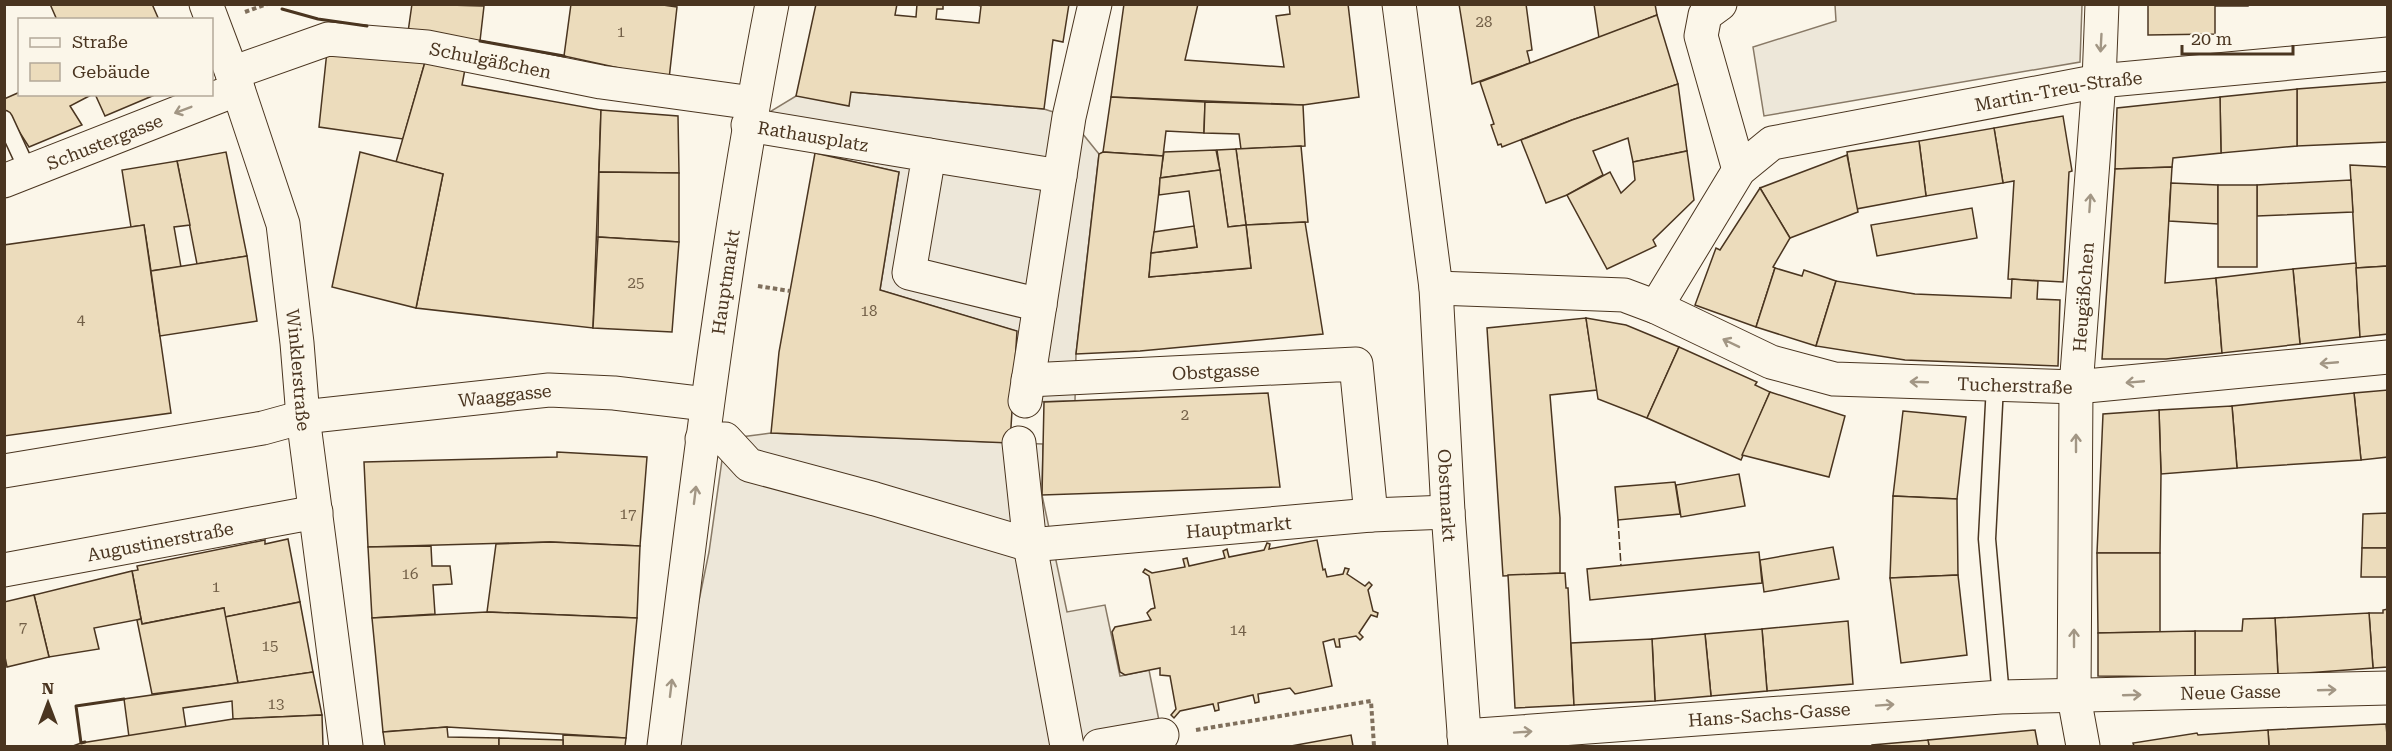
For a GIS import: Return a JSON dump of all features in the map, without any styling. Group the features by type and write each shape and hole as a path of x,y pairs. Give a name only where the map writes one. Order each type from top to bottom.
{"street":[{"name":"Rathausplatz","path":"772,4 751,114 929,155 1060,176"},
{"path":"929,155 909,273 1040,305 1069,117 1095,4"},
{"name":"Obstmarkt","path":"1399,4 1436,288 1448,512 1465,741"},
{"name":"Heugäßchen","path":"2083,747 2074,697 2076,387 2099,81 2102,4"},
{"path":"1706,8 1701,36 1739,170"},
{"name":"Winklerstraße","path":"213,23 283,224 303,417 346,747"},
{"name":"Schulgäßchen","path":"235,81 328,39 427,47 751,114"},
{"name":"Martin-Treu-Straße","path":"1656,307 1739,170 1773,143 2099,81 2388,54"},
{"name":"Schustergasse","path":"213,91 235,81"},
{"name":"Schustergasse","path":"16,176 200,96"},
{"name":"Hauptmarkt","path":"664,747 706,405 751,114"},
{"path":"1436,288 1624,296 1656,307"},
{"name":"Obstgasse","path":"1040,305 1026,391 1076,378 1356,364 1371,515"},
{"name":"Tucherstraße","path":"1656,307 1771,362 1834,379 2076,387 2388,357"},
{"name":"Waaggasse","path":"303,417 549,390 614,393 706,405"},
{"path":"4,471 263,428 303,417"},
{"name":"Hauptmarkt","path":"702,439 725,439 749,465 1041,544 1371,515 1448,512"},
{"path":"1018,443 1041,544 1067,747"},
{"name":"Augustinerstraße","path":"4,570 316,512"},
{"name":"Neue Gasse","path":"2074,697 2388,688"},
{"name":"Hans-Sachs-Gasse","path":"1465,741 2001,697 2074,697"},
{"path":"1099,747 1162,735"}],"lane":[{"path":"4,120 16,176"},
{"path":"1995,385 1986,539 2001,697"}],"path":[{"path":"1162,735 1371,701 1374,747"}],"shaded area":[{"path":"1835,5 2082,5 2080,62 1764,116 1753,47 1836,21"},
{"path":"851,92 1044,109 1069,117 1099,154 1076,354 1075,401 1025,402 1013,397 1016,331 880,290 899,172 815,153 748,125 796,96"},
{"path":"771,433 1043,444 1042,495 1067,612 1105,605 1120,676 1149,670 1164,746 669,746 709,552 725,439"}],"building":[{"path":"50,4 152,4 158,18 56,18"},
{"path":"412,4 484,6 480,41 408,32"},
{"path":"571,4 656,4 677,7 669,79 564,56"},
{"path":"816,4 897,4 895,15 916,17 917,4 943,4 943,9 937,9 936,19 979,23 981,6 974,4 1069,4 1063,42 1053,40 1044,109 851,92 849,106 796,96"},
{"path":"1124,4 1198,4 1185,60 1284,67 1276,16 1290,14 1289,4 1348,4 1359,97 1303,105 1111,97"},
{"path":"1459,4 1526,4 1532,50 1527,51 1530,63 1472,84"},
{"path":"1594,4 1655,4 1657,15 1599,38"},
{"path":"2148,4 2248,4 2248,6 2215,6 2215,34 2148,35"},
{"path":"1657,15 1678,84 1572,120 1502,147 1501,144 1498,145 1491,125 1494,124 1480,82"},
{"path":"327,51 425,62 403,139 319,127"},
{"path":"425,62 465,69 462,85 601,110 593,328 416,308 443,174 396,162"},
{"path":"2388,82 2388,142 2297,146 2297,89"},
{"path":"1678,84 1687,151 1633,162 1628,138 1593,151 1603,175 1567,195 1546,203 1521,140"},
{"path":"2297,89 2297,146 2221,153 2220,97"},
{"path":"18,93 18,96 89,96 70,106 82,125 29,147 4,108 4,99"},
{"path":"96,96 152,96 105,116"},
{"path":"1111,97 1205,102 1204,133 1166,131 1163,156 1103,152"},
{"path":"2220,97 2221,153 2173,158 2172,167 2115,169 2117,108"},
{"path":"1205,102 1303,105 1305,146 1241,149 1239,134 1204,133"},
{"path":"601,110 678,116 679,173 599,172"},
{"path":"2063,116 2072,171 2069,172 2063,282 2008,279 2014,181 2003,183 1994,128"},
{"path":"1994,128 2003,183 1926,196 1919,141"},
{"path":"1919,141 1926,196 1856,209 1847,152"},
{"path":"1301,146 1308,222 1246,225 1236,149"},
{"path":"1236,149 1246,225 1228,227 1217,150"},
{"path":"1216,150 1220,170 1160,178 1164,152"},
{"path":"1687,151 1694,200 1653,240 1656,246 1607,269 1567,195 1610,172 1621,193 1635,180 1633,162"},
{"path":"226,152 247,256 197,264 177,161"},
{"path":"360,152 443,174 416,308 332,287"},
{"path":"1103,152 1163,156 1149,277 1251,268 1246,225 1305,222 1323,334 1140,351 1076,354 1099,154"},
{"path":"815,153 899,172 880,290 1017,331 1010,443 771,433 779,352"},
{"path":"1847,155 1858,212 1790,238 1760,188"},
{"path":"177,161 190,225 174,227 181,267 151,271 144,225 131,227 122,170"},
{"path":"2350,165 2388,167 2388,266 2356,268"},
{"path":"2172,167 2165,283 2216,278 2222,353 2166,359 2102,359 2115,169"},
{"path":"1220,170 1228,227 1246,225 1251,268 1149,277 1151,253 1197,247 1189,191 1159,195 1160,178"},
{"path":"599,172 679,173 679,242 598,237"},
{"path":"2351,180 2353,212 2257,216 2257,185"},
{"path":"2171,183 2218,185 2218,224 2169,221"},
{"path":"2218,185 2257,185 2257,267 2218,267"},
{"path":"1760,188 1790,238 1773,267 1775,268 1756,327 1695,305 1716,248 1720,250"},
{"path":"1972,208 1977,238 1877,256 1871,225"},
{"path":"144,225 171,413 4,436 4,245"},
{"path":"1194,226 1197,247 1151,253 1154,232"},
{"path":"598,237 679,242 672,332 593,328"},
{"path":"247,256 257,321 160,336 151,271"},
{"path":"2356,263 2360,337 2300,344 2293,269"},
{"path":"2388,266 2388,334 2360,337 2356,268"},
{"path":"1775,268 1802,276 1804,270 1836,281 1816,346 1756,327"},
{"path":"2293,269 2300,344 2222,353 2216,278"},
{"path":"2012,279 2038,281 2037,299 2060,300 2058,366 1905,360 1816,346 1836,281 1915,294 2011,298"},
{"path":"1586,318 1597,390 1550,395 1560,518 1560,573 1503,576 1487,328"},
{"path":"1586,318 1626,325 1679,347 1647,418 1598,399"},
{"path":"1679,347 1757,382 1755,385 1770,392 1741,460 1647,418"},
{"path":"2388,390 2388,457 2361,460 2354,393"},
{"path":"1770,392 1845,416 1829,477 1742,455"},
{"path":"1268,393 1280,487 1042,495 1044,402"},
{"path":"2354,393 2361,460 2237,468 2232,406"},
{"path":"2232,406 2237,468 2161,474 2159,410"},
{"path":"2159,410 2160,553 2097,553 2103,414"},
{"path":"1903,411 1966,417 1957,499 1893,496"},
{"path":"557,452 647,457 640,546 550,542 368,547 364,462 557,457"},
{"path":"1739,474 1745,506 1681,517 1676,485"},
{"path":"1675,482 1680,514 1618,520 1615,487"},
{"path":"1893,496 1957,499 1958,575 1890,578"},
{"path":"2388,513 2388,548 2362,548 2363,514"},
{"path":"288,539 300,602 225,617 224,608 142,624 132,571 138,570 137,566 265,540 265,544"},
{"path":"1317,540 1323,570 1325,569 1327,577 1343,574 1345,568 1349,569 1347,574 1365,586 1369,582 1372,585 1368,590 1373,611 1378,613 1377,617 1371,615 1359,633 1363,637 1360,640 1356,636 1339,639 1340,647 1336,647 1334,639 1323,642 1332,686 1295,694 1290,688 1258,694 1259,702 1255,703 1253,695 1218,703 1219,710 1215,711 1213,704 1180,711 1174,718 1171,715 1176,709 1170,676 1160,675 1160,668 1125,675 1120,672 1112,632 1115,627 1151,620 1147,613 1155,608 1149,576 1143,572 1145,569 1152,573 1185,567 1183,559 1187,558 1189,566 1225,558 1223,551 1227,549 1229,557 1264,550 1267,543 1270,544 1269,549"},
{"path":"550,542 640,546 637,618 487,612 496,544"},
{"path":"431,546 432,566 450,566 452,584 433,585 435,614 372,618 368,547"},
{"path":"1833,547 1839,579 1764,592 1760,560"},
{"path":"2362,548 2388,548 2388,577 2361,577"},
{"path":"1759,552 1762,583 1590,600 1587,569"},
{"path":"2097,553 2160,553 2160,632 2098,633"},
{"path":"132,571 141,619 94,628 99,649 49,657 34,595"},
{"path":"1565,573 1566,588 1568,588 1574,705 1515,708 1508,575"},
{"path":"1958,575 1967,655 1901,663 1890,578"},
{"path":"34,595 49,657 7,667 4,652 4,602"},
{"path":"300,602 313,672 238,683 225,617"},
{"path":"224,608 238,683 152,694 137,620 141,619 142,624"},
{"path":"2388,609 2388,667 2373,668 2369,613 2383,613 2383,610"},
{"path":"487,612 637,618 626,738 447,727 383,732 372,618"},
{"path":"2369,613 2373,668 2278,675 2275,618"},
{"path":"2275,618 2278,675 2195,677 2195,631 2242,631 2243,619"},
{"path":"1848,621 1853,684 1767,691 1762,629"},
{"path":"1762,629 1767,691 1711,696 1705,634"},
{"path":"2195,631 2195,677 2098,676 2098,633"},
{"path":"1705,634 1711,696 1655,701 1652,639"},
{"path":"1652,639 1655,701 1574,705 1571,643"},
{"path":"313,672 322,715 233,719 232,701 183,708 186,728 129,737 124,699"},
{"path":"322,715 323,746 73,746 233,719"},
{"path":"2386,724 2388,746 2269,746 2268,730"},
{"path":"447,727 448,737 499,738 499,746 385,746 383,732"},
{"path":"2035,730 2038,746 1929,746 1928,740"},
{"path":"2268,730 2269,746 2134,746 2133,743 2197,733 2198,735"},
{"path":"563,735 626,738 625,746 563,746"},
{"path":"1351,735 1353,746 1291,746"},
{"path":"499,738 563,740 563,746 499,746"},
{"path":"1928,740 1929,746 1872,746 1872,745"}],"fence":[{"path":"1618,520 1621,566"}],"wall":[{"path":"282,9 318,19 367,26"},
{"path":"480,41 564,56"},
{"path":"85,742 81,743 76,706 124,699"}]}
